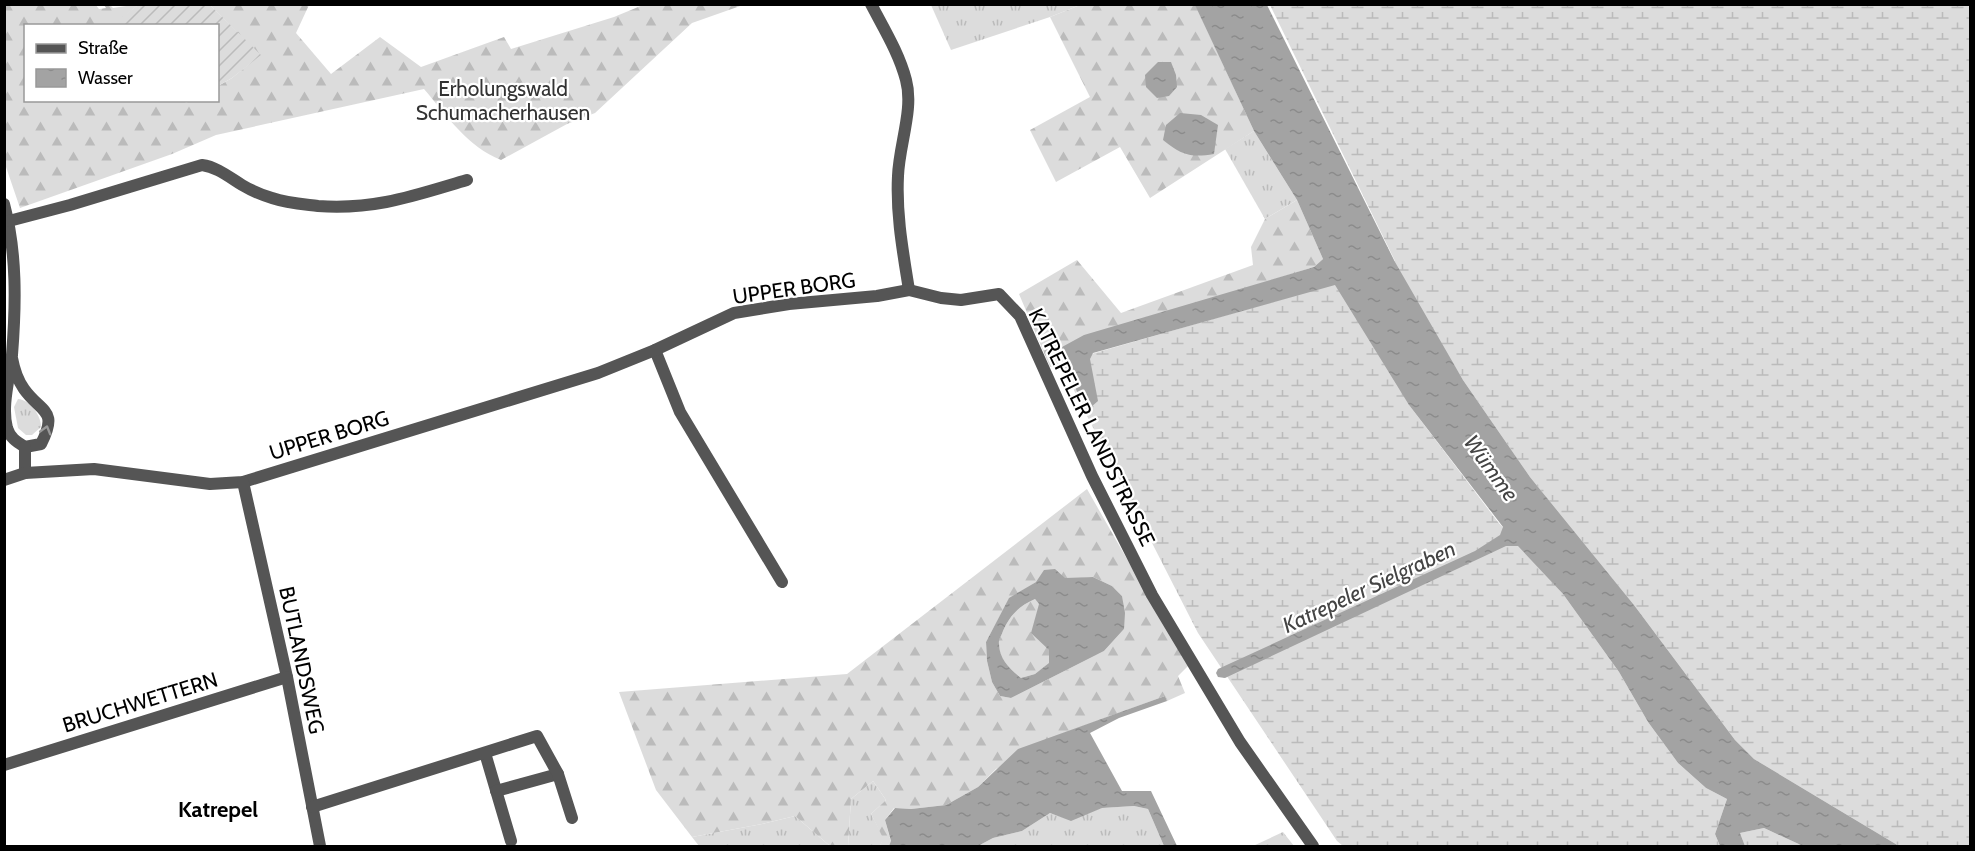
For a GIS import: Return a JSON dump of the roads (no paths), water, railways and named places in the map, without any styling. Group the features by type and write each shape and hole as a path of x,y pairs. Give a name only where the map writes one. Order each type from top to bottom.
{"street":[{"path":"871,4 898,56 906,81 908,108 898,173 897,201 909,290"},
{"path":"9,221 202,165 212,166 245,187 276,199 329,207 365,207 389,203 467,180"},
{"path":"4,204 9,221 14,265 12,358 8,382 7,428 14,440 25,447 41,444 49,429 46,411 24,390 15,374 12,358"},
{"name":"UPPER BORG","path":"4,480 25,473 94,469 210,484 243,482 598,373 734,313 909,290"},
{"name":"KATREPELER LANDSTRASSE","path":"909,290 941,298 961,300 999,294 1020,316 1092,476 1152,595 1240,742 1313,846"},
{"path":"654,350 680,412 782,582"},
{"path":"25,447 25,473"},
{"name":"BUTLANDSWEG","path":"243,482 287,677 320,846"},
{"name":"BRUCHWETTERN","path":"4,765 287,677"},
{"path":"312,807 537,736 558,774 572,818"},
{"path":"485,753 511,841"},
{"path":"496,791 558,774"}],"water":[{"name":"Wümme","path":"1195,5 1267,5 1395,262 1463,380 1530,477 1634,605 1735,740 1754,759 1899,846 1803,846 1764,828 1740,833 1745,846 1720,846 1715,834 1727,799 1706,788 1678,763 1648,722 1619,672 1563,594 1518,546 1506,546 1225,678 1218,677 1216,673 1218,669 1475,551 1500,535 1503,527 1409,405 1335,285 1093,353 1090,359 1098,401 1091,407 1084,406 1060,356 1062,347 1084,335 1314,267 1323,259 1297,200 1254,131"},
{"path":"1158,62 1171,62 1176,75 1177,87 1169,96 1157,98 1146,87 1145,75"},
{"path":"1180,113 1201,115 1218,125 1214,154 1199,156 1187,154 1163,140 1166,125"},
{"path":"1055,569 1065,578 1093,577 1112,586 1122,596 1125,613 1124,629 1104,651 1011,698 1000,696 992,682 987,661 986,642 1009,598 1036,582 1044,570","holes":["1035,599 1039,604 1031,633 1049,650 1049,663 1035,674 1021,678 1003,659 999,641 1006,625 1016,612"]},
{"path":"1165,696 1167,701 1119,718 1090,733 1122,791 1151,791 1177,846 1164,846 1148,809 1134,806 1102,808 1071,821 1050,813 1022,831 993,838 978,846 889,846 891,841 885,820 895,808 911,809 946,805 978,787 1018,749"}],"district":[{"name":"Katrepel","path":"218,809"}],"park label":[{"name":"Erholungswald Schumacherhausen","path":"503,100"}],"water label":[{"name":"Katrepeler Sielgraben","path":"1369,587"}]}
